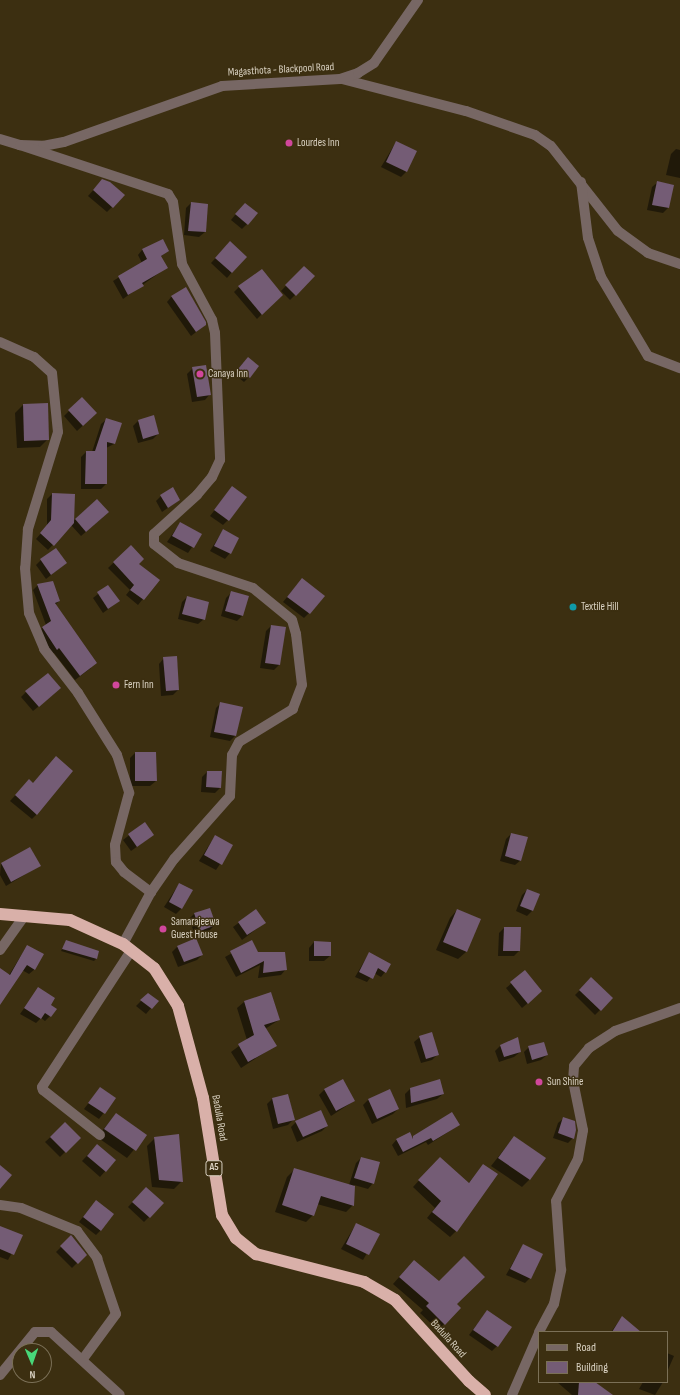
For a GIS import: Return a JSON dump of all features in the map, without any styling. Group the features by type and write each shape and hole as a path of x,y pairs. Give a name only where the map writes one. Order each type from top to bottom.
{"highway":[{"name":"Badulla Road","path":"0,914 70,920 127,948 154,968 178,1006 203,1098 222,1215 236,1238 256,1254 364,1282 395,1300 469,1381 485,1395"}],"street":[{"name":"Magasthota - Blackpool Road","path":"0,139 20,144 42,146 64,142 222,86 340,79 358,73 374,63 418,0"},
{"path":"340,79 466,111 535,135 551,146 580,180 618,231 648,254 680,264"},
{"path":"20,144 168,194 173,202 182,264 212,320 215,334 220,460 212,477 197,495 154,534 154,544 178,563 253,588 292,620 296,634 302,685 294,709 239,742 232,755 230,796 174,859 151,892 127,948 42,1087 43,1090 100,1135"},
{"path":"580,180 588,238 601,277 648,356 680,368"},
{"path":"0,342 34,357 52,373 58,432 28,529 25,568 29,613 44,649 78,693 117,755 129,793 115,845 116,862 124,872 151,892"},
{"path":"0,950 25,915"},
{"path":"540,1331 554,1304 561,1270 556,1201 578,1159 583,1130 573,1081 574,1066 589,1048 615,1031 680,1008"},
{"path":"0,1204 21,1208 77,1231 97,1258 116,1314 83,1359"},
{"path":"0,1375 35,1332 51,1332 83,1359 120,1395"},
{"path":"512,1395 538,1334"}],"building":[{"path":"396,141 417,151 407,172 386,162"},
{"path":"102,179 110,182 125,195 113,208 93,190"},
{"path":"657,181 674,185 669,208 652,205"},
{"path":"191,202 208,204 206,232 188,231"},
{"path":"245,203 258,213 248,225 235,214"},
{"path":"163,239 169,251 161,256 168,268 142,283 144,286 128,295 118,276 147,259 142,249"},
{"path":"230,241 247,257 232,273 215,258"},
{"path":"304,266 315,276 296,296 285,285"},
{"path":"262,269 283,295 262,315 238,286"},
{"path":"186,287 206,322 206,325 196,332 171,296"},
{"path":"248,357 259,366 250,378 238,369"},
{"path":"206,365 211,395 197,397 192,367"},
{"path":"82,397 97,413 83,426 68,410"},
{"path":"48,403 49,440 24,441 23,404"},
{"path":"154,415 159,434 143,439 138,420"},
{"path":"106,418 122,423 115,444 107,442 107,484 85,484 86,451 95,451"},
{"path":"232,486 247,497 229,521 214,510"},
{"path":"173,487 180,500 168,508 160,495"},
{"path":"52,493 75,494 74,523 54,546 40,533 51,520"},
{"path":"97,499 109,512 86,532 75,519"},
{"path":"180,522 202,534 194,548 172,536"},
{"path":"223,529 239,538 231,554 214,546"},
{"path":"131,545 144,559 139,564 160,580 144,600 130,590 134,585 113,562"},
{"path":"56,548 67,563 51,575 40,559"},
{"path":"302,578 325,596 310,614 287,597"},
{"path":"53,581 60,601 55,603 97,663 80,676 59,648 57,650 42,627 51,621 37,584"},
{"path":"108,585 120,601 108,609 97,592"},
{"path":"231,591 249,596 243,616 225,611"},
{"path":"187,596 209,602 205,620 182,614"},
{"path":"271,625 286,627 280,665 265,663"},
{"path":"177,656 179,690 166,691 163,657"},
{"path":"48,673 61,688 39,707 25,691"},
{"path":"220,702 243,707 236,736 214,732"},
{"path":"135,752 156,752 157,781 135,781"},
{"path":"56,756 73,771 37,815 15,795 29,779 33,783"},
{"path":"207,771 222,771 221,788 206,787"},
{"path":"145,822 154,835 137,847 128,834"},
{"path":"511,833 528,837 521,861 505,856"},
{"path":"215,835 233,845 222,865 204,855"},
{"path":"30,847 41,866 11,882 1,863"},
{"path":"179,883 193,890 182,909 169,902"},
{"path":"527,889 540,894 533,911 520,906"},
{"path":"210,908 216,925 200,931 194,913"},
{"path":"256,909 266,923 247,935 238,922"},
{"path":"457,909 481,919 467,952 443,942"},
{"path":"504,927 521,927 520,951 503,951"},
{"path":"196,938 203,955 184,962 177,946"},
{"path":"66,940 99,951 97,959 62,949"},
{"path":"252,940 258,952 285,952 287,970 263,973 264,961 241,973 230,951"},
{"path":"314,941 331,942 331,956 314,956"},
{"path":"27,945 44,954 35,970 27,965 0,1005 0,968 10,975"},
{"path":"369,952 391,964 386,973 378,968 373,979 359,972"},
{"path":"525,970 542,991 528,1004 510,982"},
{"path":"591,977 613,998 601,1011 579,990"},
{"path":"38,987 55,998 51,1005 57,1009 51,1017 45,1013 41,1019 24,1008"},
{"path":"271,992 280,1020 264,1025 277,1046 248,1062 238,1044 254,1035 244,1001"},
{"path":"148,993 159,1001 152,1009 140,1000"},
{"path":"432,1032 439,1055 426,1059 419,1036"},
{"path":"518,1037 521,1052 504,1057 500,1045"},
{"path":"544,1042 548,1055 532,1060 528,1046"},
{"path":"343,1079 355,1101 336,1111 324,1089"},
{"path":"440,1079 444,1094 411,1103 410,1088"},
{"path":"100,1087 116,1098 105,1114 88,1103"},
{"path":"390,1089 399,1109 377,1119 368,1099"},
{"path":"288,1094 295,1120 278,1124 272,1098"},
{"path":"321,1110 328,1126 303,1137 295,1121"},
{"path":"452,1112 460,1125 433,1141 431,1138 403,1152 396,1139 410,1132 413,1139 413,1136"},
{"path":"116,1113 147,1135 136,1151 104,1129"},
{"path":"563,1117 575,1121 576,1130 574,1139 558,1133"},
{"path":"65,1122 81,1138 66,1153 50,1137"},
{"path":"179,1134 183,1182 159,1180 154,1137"},
{"path":"514,1136 546,1158 530,1180 498,1158"},
{"path":"97,1144 116,1160 106,1172 87,1156"},
{"path":"361,1157 380,1162 374,1184 354,1178"},
{"path":"440,1157 469,1183 483,1164 498,1174 457,1232 432,1212 441,1201 418,1180"},
{"path":"0,1165 12,1175 0,1189"},
{"path":"294,1168 355,1186 354,1206 321,1196 314,1216 282,1205"},
{"path":"146,1187 164,1203 150,1218 132,1202"},
{"path":"96,1200 114,1214 101,1231 83,1217"},
{"path":"356,1223 380,1234 369,1255 346,1244"},
{"path":"0,1226 23,1235 14,1255 0,1249"},
{"path":"71,1235 87,1255 78,1264 60,1246"},
{"path":"523,1244 543,1254 531,1279 510,1269"},
{"path":"464,1256 485,1277 457,1304 461,1308 445,1325 426,1306 429,1303 399,1277 414,1260 439,1281"},
{"path":"487,1310 512,1327 498,1347 473,1330"},
{"path":"622,1316 640,1331 613,1331"},
{"path":"579,1383 596,1383 613,1395 578,1395"}],"place":[{"name":"Lourdes Inn","path":"289,143"},
{"name":"Canaya Inn","path":"200,374"},
{"name":"Textile Hill","path":"573,607"},
{"name":"Fern Inn","path":"116,685"},
{"name":"Samarajeewa Guest House","path":"163,929"},
{"name":"Sun Shine","path":"539,1082"}]}
